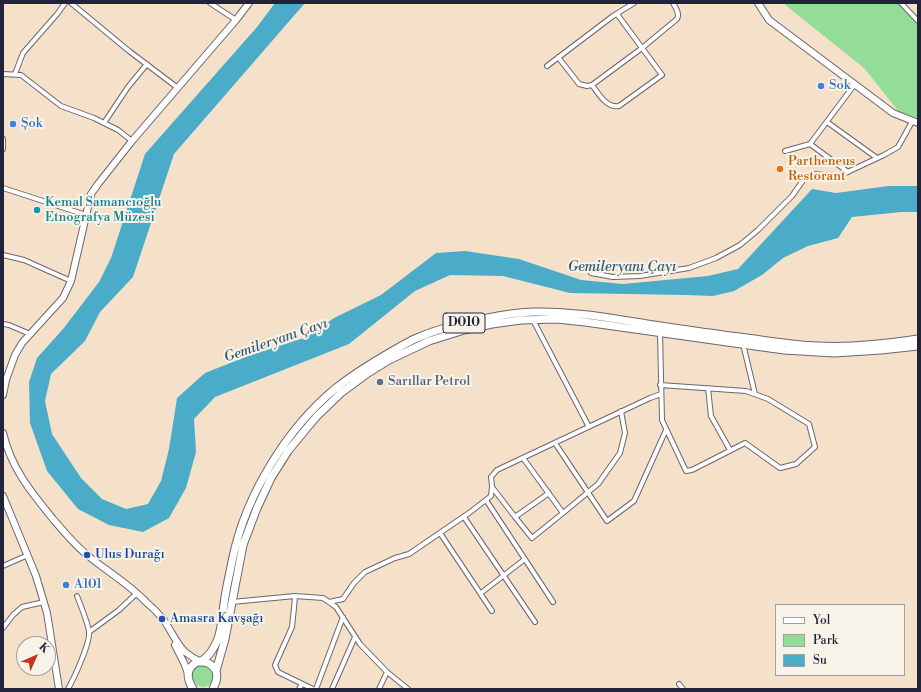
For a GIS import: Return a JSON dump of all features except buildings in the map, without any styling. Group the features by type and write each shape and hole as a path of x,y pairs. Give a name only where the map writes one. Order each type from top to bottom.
{"highway":[{"name":"D010","path":"201,662 208,656 218,641 236,544 247,512 263,477 283,447 304,419 325,397 370,364 417,338 441,329 483,318 534,312 597,316 790,344 856,346 918,339"},
{"name":"D010","path":"216,671 225,639 243,544 271,478 288,451 317,416 341,393 389,360 429,341 485,325 533,319 585,322 784,350 834,353 918,346"},
{"path":"194,688 188,679 189,670 196,663 201,662 210,663 214,666 218,676 213,688"}],"main road":[{"path":"3,395 6,380 15,355 22,343 63,298 71,281 91,194 132,141 204,59 249,3"},
{"path":"758,3 769,20 893,113 915,122"},
{"path":"3,433 14,465 24,482 72,542 137,592 162,619 181,647 192,657 201,662"},
{"path":"4,500 28,555 44,602 59,689"},
{"path":"146,602 168,632 179,651 188,674"}],"street":[{"path":"15,74 23,53 65,3"},
{"path":"71,3 129,51 178,88"},
{"path":"210,3 236,20"},
{"path":"547,66 634,3"},
{"path":"558,57 579,84 584,86 592,85 642,48 678,18 678,14 673,3"},
{"path":"902,3 918,21"},
{"path":"592,85 607,103 612,106 619,106 662,75 617,14"},
{"path":"104,123 128,87 146,64"},
{"path":"3,74 21,75 60,106 94,118 118,130 132,141"},
{"path":"786,152 810,144 854,84"},
{"path":"827,122 877,158"},
{"path":"591,273 613,277 640,276 689,268 716,258 740,245 758,230 792,196 804,179 812,174 839,176 877,158 898,147 915,122"},
{"path":"3,139 3,149"},
{"path":"810,144 848,172"},
{"path":"3,188 86,215"},
{"path":"3,255 24,260 71,281"},
{"path":"533,319 589,427"},
{"path":"3,324 30,334"},
{"path":"660,333 660,385 662,420 686,471 692,470 745,443 780,468 796,464 815,446 809,424 768,399 746,391 660,385"},
{"path":"743,344 755,394"},
{"path":"708,388 711,416 730,450"},
{"path":"329,602 343,599 354,583 365,572 395,558 409,554 464,517 486,500 491,496 491,477 497,470 621,411 661,394"},
{"path":"492,486 532,538 598,484 620,453 625,433 621,411"},
{"path":"555,443 607,521 634,502 666,430"},
{"path":"523,458 563,513"},
{"path":"515,517 549,493"},
{"path":"486,500 553,602"},
{"path":"464,517 535,622"},
{"path":"440,533 492,610"},
{"path":"3,566 28,555"},
{"path":"481,593 525,559"},
{"path":"89,632 118,610 137,592"},
{"path":"68,689 82,658 88,641 89,632 77,596"},
{"path":"232,602 295,596 323,598 336,607 360,644 387,672 408,689"},
{"path":"295,596 292,627 274,665 278,672 313,689"},
{"path":"3,628 13,615 22,607 44,602"},
{"path":"316,689 343,618"},
{"path":"332,689 355,637"},
{"path":"379,689 387,672"},
{"path":"299,689 302,684"},
{"path":"680,684 683,689"}],"green space":[{"path":"901,3 918,17 918,118 899,112 864,68 784,4"},
{"path":"203,665 211,668 214,676 211,684 203,687 195,684 192,676 195,668"}],"water":[{"path":"275,3 305,3 174,154 133,277 100,312 85,341 51,374 45,401 52,434 81,478 102,499 126,509 148,504 161,481 169,449 177,398 205,373 248,356 307,337 334,318 381,295 436,253 465,251 519,259 581,280 623,284 708,276 738,269 812,189 836,193 888,186 918,186 918,212 901,212 852,217 838,238 808,246 783,258 762,275 734,291 713,296 570,293 503,276 450,275 415,291 349,344 215,397 194,419 196,452 186,488 169,518 143,532 109,525 78,509 47,471 30,423 29,382 37,358 63,329 99,282 111,258 145,154 257,27"}],"place":[{"name":"Sok","path":"821,86"},
{"name":"Şok","path":"13,124"},
{"name":"Partheneus Restorant","path":"780,169"},
{"name":"Kemal Samancıoğlu Etnografya Müzesi","path":"37,210"},
{"name":"Sarıllar Petrol","path":"380,382"},
{"name":"Ulus Durağı","path":"87,555"},
{"name":"A101","path":"66,585"},
{"name":"Amasra Kavşağı","path":"162,619"}],"water label":[{"name":"Gemileryanı Çayı","path":"622,268"},
{"name":"Gemileryanı Çayı","path":"276,341"}]}
